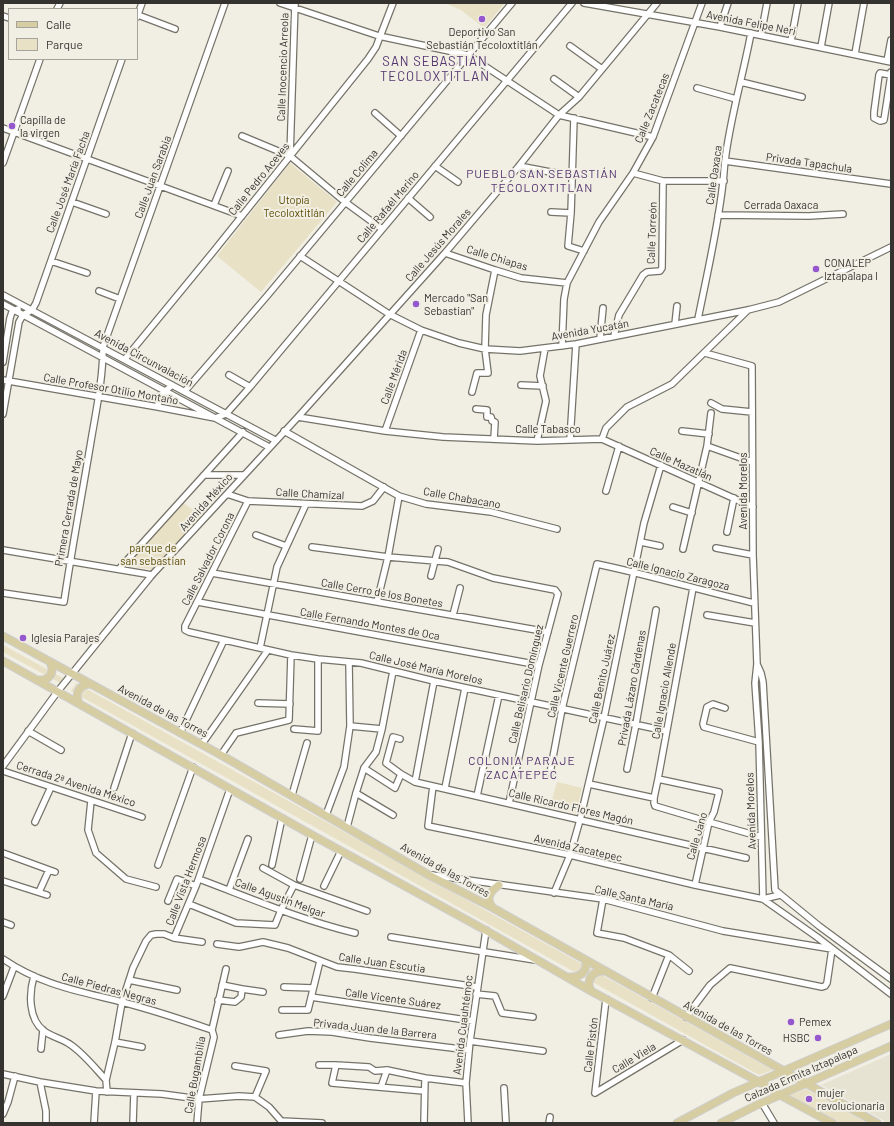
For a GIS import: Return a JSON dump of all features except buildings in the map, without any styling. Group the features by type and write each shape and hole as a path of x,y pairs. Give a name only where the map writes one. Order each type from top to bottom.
{"main road":[{"name":"Avenida de las Torres","path":"3,636 202,744 429,875 493,908 877,1123"},
{"path":"3,660 312,835 832,1123"},
{"path":"38,680 47,679 51,675 53,670 50,662"},
{"path":"79,703 77,697 79,689 83,686 91,684"},
{"path":"493,908 489,903 489,897 491,892 499,885"},
{"path":"567,977 576,977 582,974 586,967 586,961"},
{"path":"592,991 589,982 591,977 596,972 605,971"},
{"name":"Calzada Ermita Iztapalapa","path":"677,1123 733,1093 891,1024"},
{"name":"Calzada Ermita Iztapalapa","path":"721,1123 762,1103 891,1046"}],"street":[{"path":"138,13 142,3"},
{"name":"Calle Juan Sarabia","path":"103,358 103,347 225,3"},
{"path":"280,3 295,6 380,36 468,55 559,115 653,137"},
{"name":"Calle Pedro Aceves","path":"125,359 368,59 376,47 393,3"},
{"name":"Calle Colima","path":"185,391 346,202 512,3"},
{"name":"Calle Rafaél Merino","path":"215,418 226,414 250,388 572,3"},
{"name":"Avenida Felipe Neri","path":"584,3 720,27 889,62"},
{"name":"Calle Jesús Morales","path":"275,440 298,417 445,253 519,166 559,115 579,97 657,3"},
{"name":"Calle Zacatecas","path":"562,346 564,299 567,283 599,222 633,173 653,137 696,23 702,3"},
{"path":"720,27 728,3"},
{"path":"761,35 767,3"},
{"path":"791,41 798,3"},
{"path":"821,47 829,3"},
{"path":"855,54 864,3"},
{"name":"Calle Inocencio Arreola","path":"290,156 295,6"},
{"path":"138,16 175,29"},
{"name":"Calle Oaxaca","path":"698,320 724,181 725,161 736,99 751,33"},
{"path":"889,62 891,40"},
{"path":"570,46 602,69"},
{"path":"3,163 40,60"},
{"name":"Calle José María Facha","path":"32,310 36,303 122,60"},
{"path":"890,76 880,73 879,75 874,118 880,121 884,120 891,72"},
{"path":"554,79 579,97"},
{"path":"741,82 802,96"},
{"path":"697,88 736,99"},
{"path":"375,113 401,136"},
{"path":"574,118 571,213 568,246 584,251"},
{"path":"3,128 242,216"},
{"path":"242,136 290,156 346,202 382,229"},
{"name":"Privada Tapachula","path":"725,161 891,184"},
{"path":"435,166 458,182"},
{"path":"519,166 571,176"},
{"path":"214,205 228,171"},
{"path":"633,173 664,181 724,181"},
{"name":"Calle Torreón","path":"614,336 619,315 643,275 647,272 660,271 662,268 664,181"},
{"path":"408,198 430,217"},
{"path":"72,202 106,214"},
{"path":"552,212 571,213"},
{"name":"Cerrada Oaxaca","path":"718,215 808,216 843,214"},
{"name":"Avenida Yucatán","path":"300,256 389,314 421,330 459,343 485,349 520,351 576,344 748,310 779,302 891,247"},
{"name":"Calle Chiapas","path":"445,253 522,278 567,283"},
{"path":"51,261 87,273"},
{"path":"472,392 477,373 488,373 485,349 486,315 495,270"},
{"path":"99,291 120,299"},
{"name":"Avenida Circunvalación","path":"3,295 275,440"},
{"name":"Avenida Circunvalación","path":"3,304 269,447"},
{"path":"3,362 10,318 15,310 23,305"},
{"path":"675,324 677,306"},
{"path":"600,339 603,308"},
{"path":"3,414 6,381 19,322 23,315 32,310"},
{"path":"602,438 606,428 627,407 672,384 748,310"},
{"name":"Calle Mérida","path":"385,431 421,330"},
{"path":"570,440 576,344"},
{"path":"537,441 546,400 540,376 545,348"},
{"name":"Avenida Morelos","path":"705,353 752,366 753,555 757,664 755,673 759,742 763,899"},
{"name":"Primera Cerrada de Mayo","path":"3,592 64,602 99,397 103,358"},
{"path":"229,375 250,388"},
{"name":"Calle Profesor Otilio Montaño","path":"6,381 158,406 215,418"},
{"path":"158,406 159,396 166,392 172,385"},
{"path":"522,385 543,386"},
{"path":"712,403 722,409 752,412"},
{"path":"476,409 487,410 487,417 491,417 495,422 494,439"},
{"path":"683,549 707,446 711,413"},
{"name":"Calle Tabasco","path":"298,417 385,431 443,437 537,441 602,438"},
{"name":"Calle Chabacano","path":"284,431 399,496 426,504 491,512 557,529"},
{"path":"682,431 708,434"},
{"path":"119,569 243,432"},
{"name":"Calle Mazatlán","path":"602,438 753,507"},
{"name":"Avenida México","path":"3,766 58,691 152,576 275,440"},
{"path":"606,491 619,446"},
{"path":"707,446 752,462"},
{"name":"Calle Benito Juárez","path":"554,893 570,855 589,784 644,523 661,465"},
{"path":"204,475 244,475"},
{"name":"Calle Chamizal","path":"227,494 248,500 362,506 373,500 384,487"},
{"path":"377,602 388,557 399,496"},
{"path":"727,532 734,498"},
{"name":"Calle Salvador Corona","path":"185,626 248,500"},
{"path":"260,648 277,567 306,504"},
{"path":"673,508 692,513"},
{"path":"256,535 286,546"},
{"path":"641,542 660,546"},
{"path":"312,547 388,557 435,560"},
{"path":"716,548 753,555"},
{"path":"432,576 438,549"},
{"path":"3,550 119,569 152,576"},
{"name":"Calle Belisario Domínguez","path":"435,560 448,562 493,578 555,590 558,594 539,665 509,803"},
{"name":"Calle Ignacio Zaragoza","path":"597,564 754,603"},
{"name":"Calle Vicente Guerrero","path":"550,773 562,709 597,564"},
{"name":"Calle Cerro de los Bonetes","path":"212,573 548,632"},
{"path":"453,615 460,588"},
{"name":"Calle Ignacio Allende","path":"654,798 693,588"},
{"name":"Calle Fernando Montes de Oca","path":"198,602 539,665"},
{"name":"Privada Lázaro Cárdenas","path":"627,769 656,610"},
{"path":"707,615 755,623"},
{"name":"Calle José María Morelos","path":"185,626 186,630 189,632 268,650 318,659 361,663 465,688 666,731"},
{"path":"180,733 224,640"},
{"path":"202,744 268,650"},
{"path":"221,755 236,733 289,720 291,655"},
{"path":"294,729 318,731 318,659"},
{"path":"326,815 344,767 350,726 349,662"},
{"name":"Avenida Morelos","path":"757,664 761,673 764,698 775,890 780,895"},
{"path":"347,827 364,768 376,752 393,671"},
{"path":"415,782 434,681"},
{"path":"444,788 465,688"},
{"path":"477,796 499,695"},
{"path":"756,698 764,698"},
{"path":"258,702 290,704"},
{"path":"725,708 712,704 707,707 703,724 704,727 759,742"},
{"path":"350,726 382,729"},
{"path":"28,731 61,750"},
{"path":"114,788 132,733"},
{"name":"Calle Ricardo Flores Magón","path":"400,739 393,738 386,763 415,782 746,858"},
{"path":"292,795 307,743"},
{"path":"158,865 193,767"},
{"path":"364,768 395,788 401,774"},
{"name":"Cerrada 2ª Avenida México","path":"3,771 142,817"},
{"name":"Calle Jano","path":"658,779 719,792 714,812 709,822 695,885"},
{"path":"589,784 654,798 654,803 656,806 761,837"},
{"name":"Avenida Zacatepec","path":"433,786 428,826 570,855 695,885 763,899 817,937 891,994"},
{"path":"35,822 51,787"},
{"name":"Calle Vista Hermosa","path":"107,1092 106,1080 122,1002 133,968 146,941 151,935 164,934 174,938 190,904 230,788"},
{"path":"356,793 393,814"},
{"path":"91,800 88,830 96,853 126,879 156,887"},
{"path":"272,865 282,818"},
{"path":"300,879 312,835"},
{"path":"229,890 248,839"},
{"path":"324,886 341,851"},
{"path":"3,853 55,872"},
{"path":"263,868 294,885 367,911"},
{"path":"39,892 49,870"},
{"name":"Calle Santa María","path":"429,875 603,899 723,931 832,949"},
{"path":"168,901 177,879 196,886"},
{"name":"Calle Agustín Melgar","path":"199,879 328,927 355,933"},
{"path":"3,881 47,895"},
{"path":"190,904 236,923 276,925 281,910 294,885"},
{"path":"780,895 891,979"},
{"name":"Avenida Zacatepec","path":"763,899 780,895"},
{"path":"603,899 597,933 624,938 669,955 690,971"},
{"path":"3,922 11,924"},
{"path":"809,946 816,943 819,926"},
{"name":"Avenida Cuauhtémoc","path":"468,1123 466,1084 469,1050 486,930"},
{"path":"392,937 537,960"},
{"path":"174,938 202,942"},
{"name":"Calle Juan Escutia","path":"217,944 239,947 263,942 288,948 337,967 477,987"},
{"path":"686,1017 710,985 730,968 822,987 825,986 827,983 832,949"},
{"path":"652,998 669,955"},
{"name":"Calle Piedras Negras","path":"3,959 14,967 62,988 162,1013 212,1030"},
{"path":"282,1010 308,1010 320,961"},
{"path":"3,996 14,967"},
{"name":"Calle Bugambilia","path":"197,1123 199,1099 214,1037 212,1030 226,969"},
{"path":"34,976 30,995 31,1005 33,1014 43,1030 70,1044 80,1052 106,1080"},
{"path":"129,980 177,990"},
{"path":"222,985 263,992"},
{"path":"284,987 314,988"},
{"path":"218,1000 235,1002 241,997 242,989"},
{"path":"476,994 495,996 502,1013 532,1017"},
{"name":"Calle Vicente Suárez","path":"311,997 472,1021"},
{"name":"Calle Pistón","path":"595,1093 606,999"},
{"path":"41,1049 43,1030"},
{"name":"Privada Juan de la Barrera","path":"279,1035 308,1031 332,1032 469,1050"},
{"name":"Calle Viela","path":"595,1093 683,1040"},
{"path":"470,1041 543,1050"},
{"path":"115,1042 142,1047"},
{"path":"319,1065 369,1067 375,1071 387,1070 425,1078 466,1084"},
{"path":"336,1065 332,1083 424,1091"},
{"path":"235,1066 266,1070 255,1097"},
{"path":"381,1087 387,1070"},
{"path":"3,1074 40,1082 96,1091 162,1094 199,1099 239,1096 255,1097 269,1107 282,1122 322,1123"},
{"path":"3,1114 15,1076"},
{"path":"424,1123 425,1078"},
{"path":"40,1082 46,1123"},
{"path":"504,1088 506,1123"},
{"path":"94,1123 96,1091"},
{"path":"133,1123 134,1093"},
{"path":"762,1103 774,1123"}],"shaded area":[{"path":"891,1054 891,1123 888,1123 821,1085"}],"green space":[{"name":"Deportivo San Sebastián Tecoloxtitlán","path":"445,3 505,3 484,28 461,10"},
{"name":"Utopía Tecoloxtitlán","path":"290,163 337,202 261,292 217,256"},
{"name":"parque de san sebastian","path":"182,502 204,518 157,570 125,566"},
{"path":"3,645 63,678 60,683 3,652"},
{"path":"76,683 773,1070 759,1075 71,691"},
{"path":"557,782 582,788 576,813 550,807"},
{"path":"806,1089 868,1123 838,1123 789,1096"}],"place":[{"name":"Deportivo San Sebastián Tecoloxtitlán","path":"482,19"},
{"name":"Capilla de la virgen","path":"12,126"},
{"name":"CONALEP Iztapalapa I","path":"816,269"},
{"name":"Mercado \"San Sebastian\"","path":"416,304"},
{"name":"Iglesia Parajes","path":"23,638"},
{"name":"Pemex","path":"791,1022"},
{"name":"HSBC","path":"818,1038"},
{"name":"mujer revolucionaria","path":"809,1099"}],"district":[{"name":"SAN SEBASTIÁN TECOLOXTITLAN","path":"435,70"},
{"name":"PUEBLO SAN SEBASTIÁN TECOLOXTITLAN","path":"542,181"},
{"name":"COLONIA PARAJE ZACATEPEC","path":"522,768"}]}
